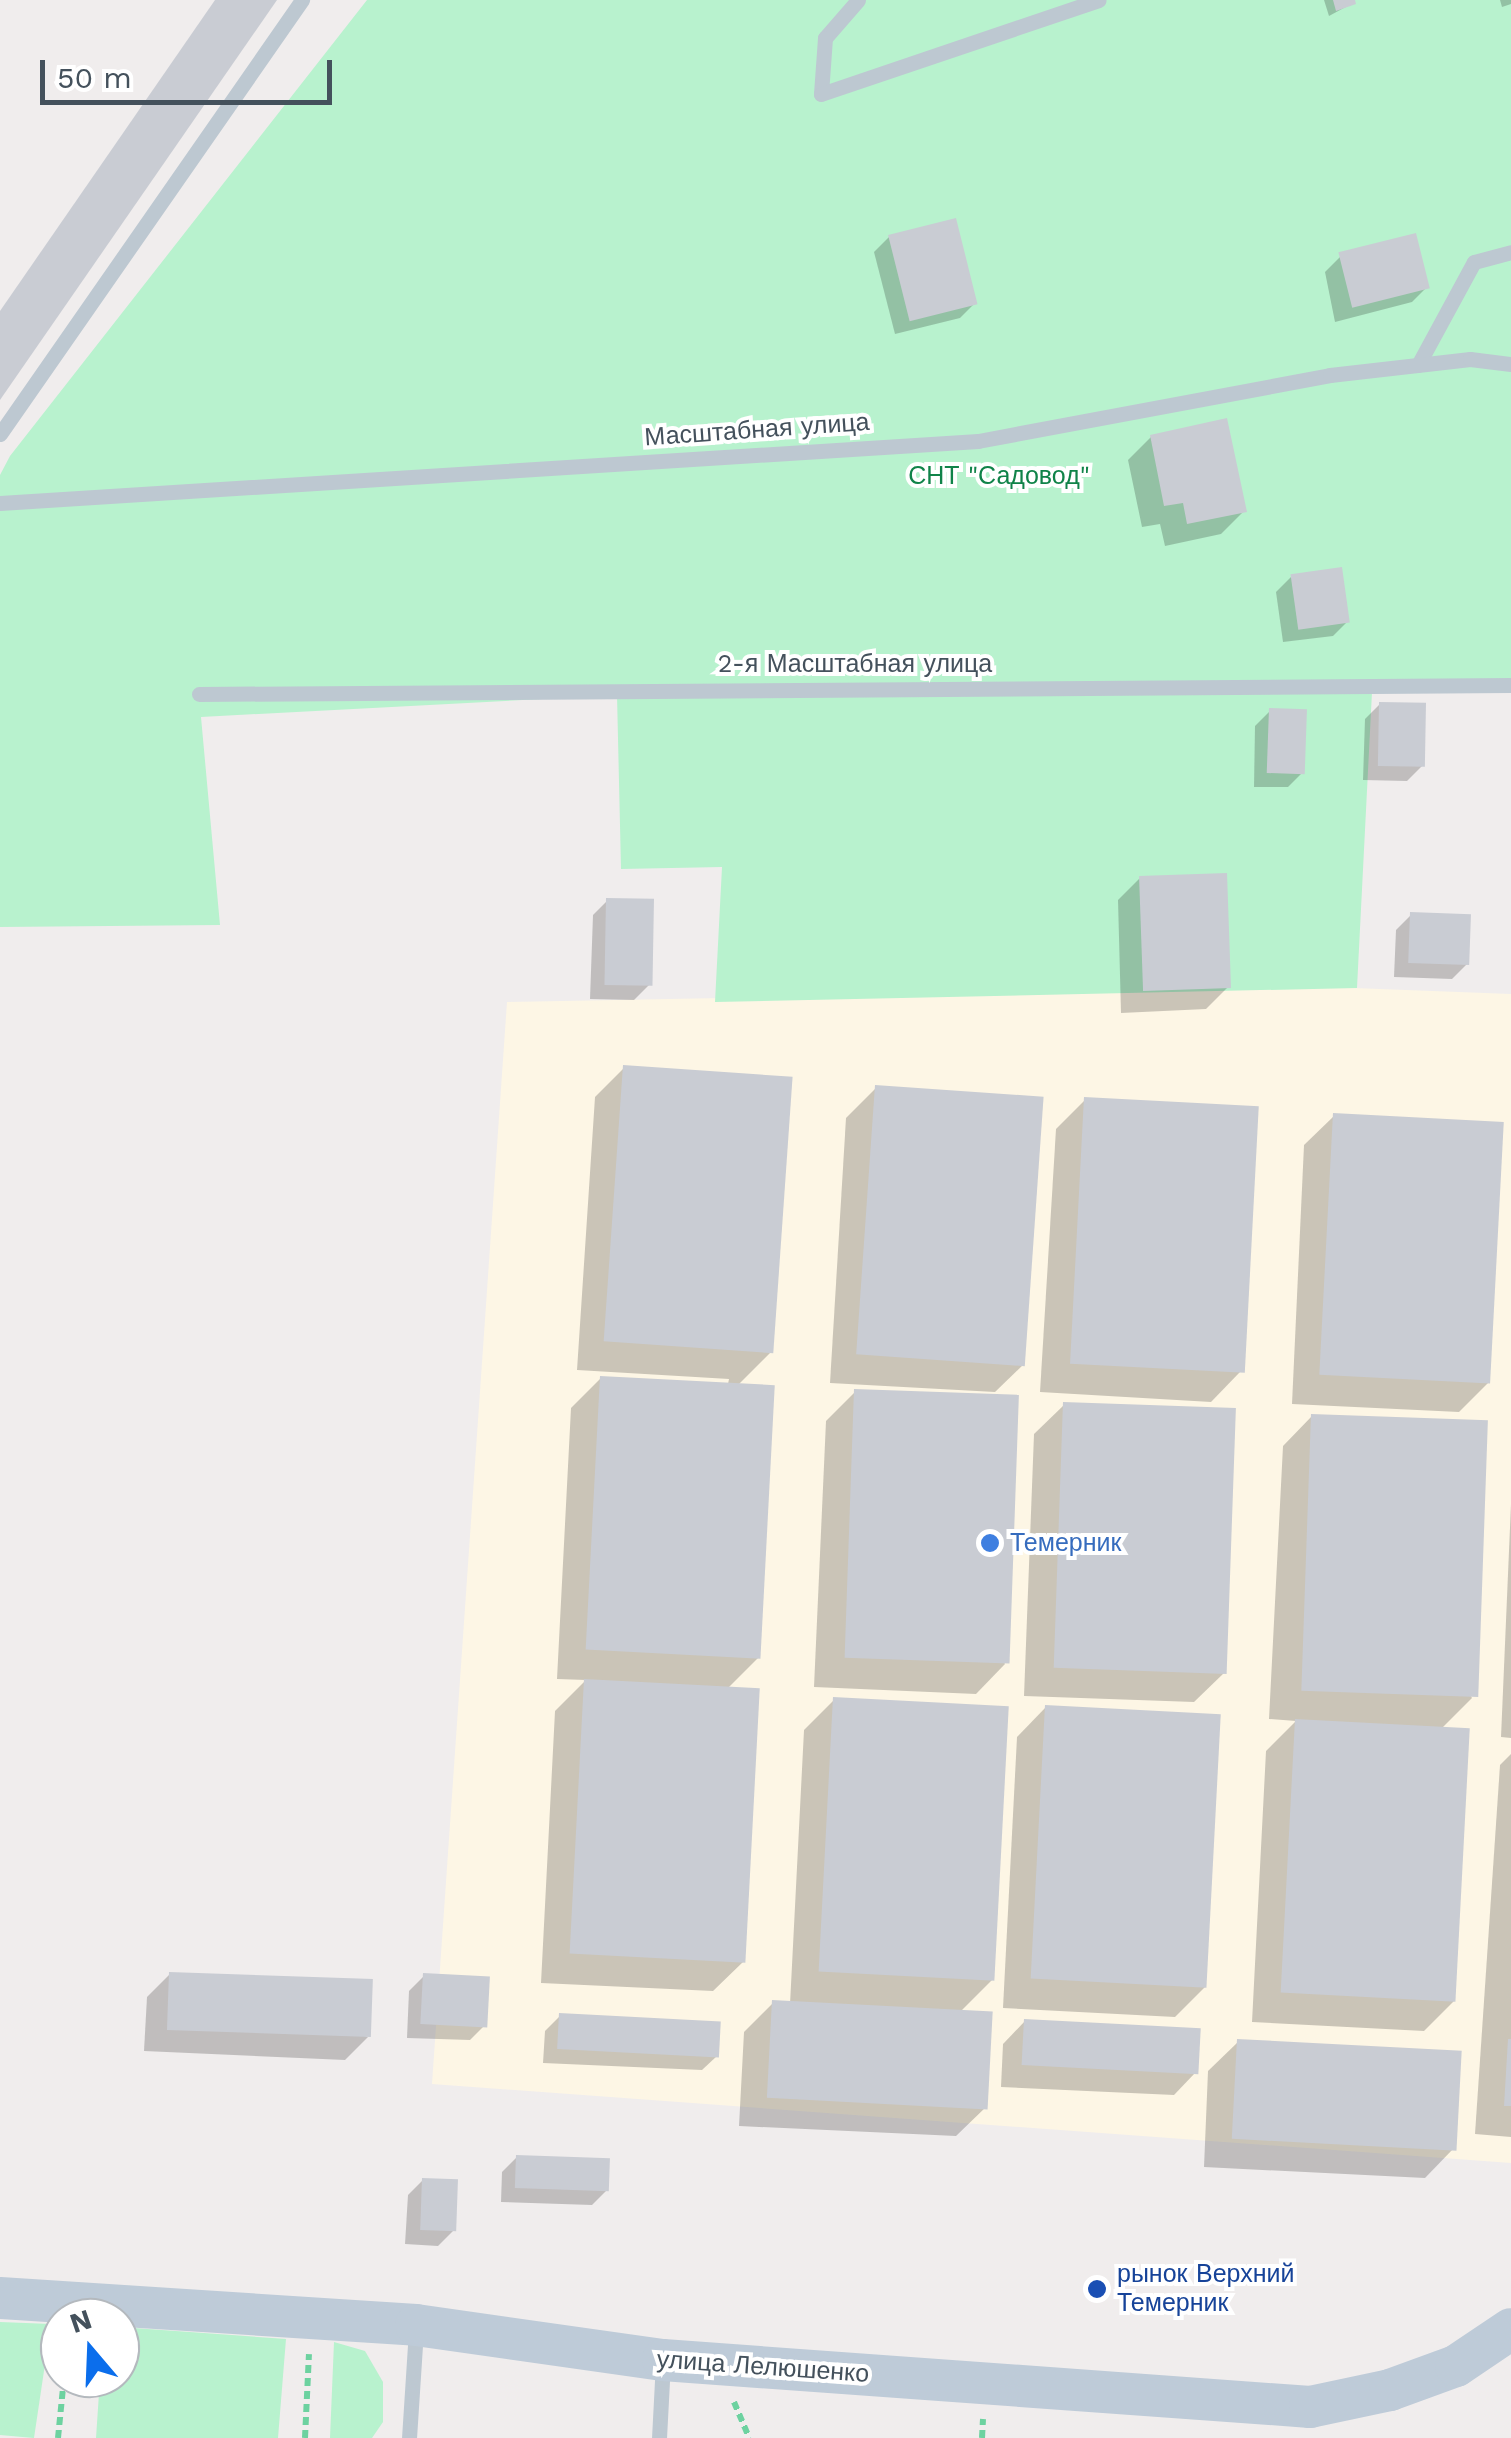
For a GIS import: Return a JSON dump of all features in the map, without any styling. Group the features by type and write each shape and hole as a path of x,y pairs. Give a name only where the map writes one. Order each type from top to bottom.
{"street":[{"name":"улица Лелюшенко","path":"0,2298 416,2325 663,2360 1310,2407 1390,2390 1456,2366 1511,2329"}],"lane":[{"path":"0,434 181,168 302,0"},
{"path":"858,0 824,38 821,94 1099,0"},
{"path":"1418,365 1474,262 1511,252"},
{"name":"Масштабная улица","path":"0,503 978,441 1330,375 1470,359 1511,364"},
{"name":"2-я Масштабная улица","path":"199,694 1511,685"},
{"path":"409,2438 416,2325"},
{"path":"658,2438 663,2360"}],"path":[{"path":"304,2438 311,2318"},
{"path":"58,2438 62,2398"}],"shaded area":[{"name":"Темерник","path":"1327,987 1511,994 1511,2163 432,2084 507,1002"}],"green space":[{"name":"СНТ \"Садовод\"","path":"367,0 1511,0 1511,690 1372,692 1357,988 715,1002 722,867 621,869 617,695 201,717 220,925 0,927 0,475 10,456"},
{"path":"0,2322 40,2324 40,2398 34,2438 0,2435"},
{"path":"140,2328 286,2339 278,2438 96,2438 99,2398 140,2398"},
{"path":"334,2342 365,2351 383,2382 383,2422 372,2438 330,2438"}],"building":[{"path":"215,0 277,0 0,400 0,311"},
{"path":"1333,0 1355,0 1356,4 1336,11"},
{"path":"956,218 978,304 910,321 888,235"},
{"path":"1416,233 1430,288 1352,308 1338,252"},
{"path":"1227,418 1247,512 1187,524 1183,503 1164,506 1150,435"},
{"path":"1342,567 1350,622 1298,630 1291,574"},
{"path":"1379,702 1426,703 1425,767 1378,766"},
{"path":"1269,708 1307,709 1305,774 1267,773"},
{"path":"1227,873 1231,988 1143,991 1139,876"},
{"path":"606,898 654,899 652,986 604,985"},
{"path":"1410,912 1471,914 1469,965 1408,963"},
{"path":"623,1065 793,1077 773,1353 604,1341"},
{"path":"875,1085 1044,1097 1025,1366 856,1354"},
{"path":"1084,1097 1259,1106 1245,1373 1070,1364"},
{"path":"1333,1113 1504,1122 1490,1384 1319,1375"},
{"path":"600,1376 775,1385 760,1659 586,1650"},
{"path":"854,1389 1019,1395 1010,1664 845,1658"},
{"path":"1063,1402 1236,1408 1227,1674 1054,1668"},
{"path":"1311,1414 1488,1420 1478,1697 1301,1691"},
{"path":"584,1679 760,1688 745,1963 570,1954"},
{"path":"833,1697 1009,1706 994,1981 819,1972"},
{"path":"1045,1705 1221,1714 1206,1988 1031,1979"},
{"path":"1295,1719 1470,1728 1455,2002 1281,1993"},
{"path":"169,1972 373,1979 371,2037 167,2030"},
{"path":"423,1973 490,1977 487,2027 420,2024"},
{"path":"772,2000 993,2012 988,2109 767,2098"},
{"path":"559,2013 721,2021 719,2057 557,2049"},
{"path":"1024,2019 1201,2028 1198,2074 1022,2065"},
{"path":"1237,2039 1462,2051 1456,2151 1232,2139"},
{"path":"1508,2039 1511,2106 1504,2106"},
{"path":"516,2155 610,2158 609,2191 515,2188"},
{"path":"422,2178 458,2179 456,2231 420,2230"}],"place":[{"name":"Темерник","path":"990,1543"},
{"name":"рынок Верхний Темерник","path":"1097,2289"}]}
